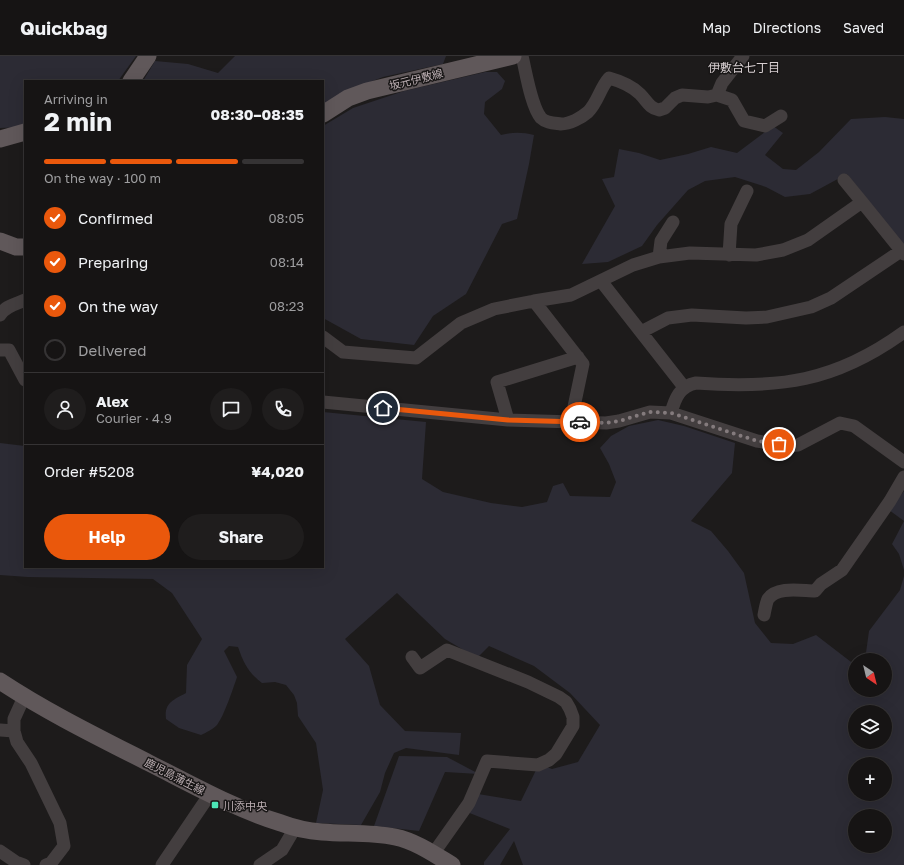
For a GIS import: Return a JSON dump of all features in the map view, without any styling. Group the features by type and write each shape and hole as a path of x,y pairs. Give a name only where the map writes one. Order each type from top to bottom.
{"main road":[{"path":"132,80 148,56"},
{"name":"坂元伊敷線","path":"324,113 348,98 367,91 513,56"},
{"path":"0,139 24,132"},
{"path":"0,241 16,247 24,247"},
{"name":"鹿児島蒲生線","path":"0,681 24,697 210,794 261,816 295,828 322,832 396,837 416,844 452,865"}],"street":[{"path":"522,56 533,100 541,118 547,122 563,124 578,119 588,112 596,101 602,86 609,78 620,81 639,94 652,109 659,110 665,108 675,98 682,95 708,97 717,95 732,100 744,121 765,126 781,116"},
{"path":"717,95 722,83 743,56"},
{"path":"641,332 668,318 692,314 746,318 767,317 811,307 831,298 903,252 844,180"},
{"path":"730,255 731,224 747,191"},
{"path":"324,338 343,352 416,358 461,323 494,309 534,300 571,295 633,265 659,257 690,253 756,255 783,250 808,240 862,202"},
{"path":"659,257 661,241 673,222"},
{"path":"601,281 684,387"},
{"path":"0,315 2,311 24,300"},
{"path":"534,300 583,364 571,421"},
{"path":"671,413 673,404 684,387 696,383 750,386 808,379 855,363 876,352 904,332"},
{"path":"0,350 9,350 24,378"},
{"path":"508,420 497,382 578,357"},
{"path":"324,402 508,420 606,423 619,421 650,412 671,413 757,441 788,446 798,445 840,423 854,426 904,462"},
{"path":"764,615 767,601 776,593 783,591 815,591 821,584 842,570 890,501 904,477"},
{"path":"412,657 420,668 447,650 559,696 566,702 573,717 573,726 556,754 549,760 538,765 487,761 469,803 433,854"},
{"path":"24,697 14,719 14,730 17,742 31,763 60,823 64,846 51,863 46,865"},
{"path":"0,730 14,730"},
{"path":"162,865 210,794"},
{"path":"260,865 282,850 295,828"},
{"path":"0,851 16,862 24,865"}],"shaded area":[{"path":"0,56 136,56 119,80 24,80 24,127 0,128"},
{"path":"235,56 446,56 443,64 383,77 344,92 324,105 324,80 144,80 155,61 188,64 218,73"},
{"path":"485,72 497,72 505,81 502,89 485,102 484,114 501,135 510,133 525,133 534,135 517,219 502,224 466,294 433,316 414,345 361,339 324,319 324,125 353,108 404,91"},
{"path":"885,117 904,119 904,245 847,174 810,194 785,197 766,187 735,177 705,181 688,190 657,225 642,246 608,262 582,264 615,206 602,179 614,177 619,149 639,153 660,160 711,147 737,153 773,126 783,133 765,155 783,169 796,170 819,152 851,119"},
{"path":"324,412 426,422 422,479 443,492 491,503 522,507 547,502 553,486 563,483 570,496 610,497 616,482 609,464 600,448 611,436 629,426 658,420 684,426 735,443 732,473 691,521 711,531 744,573 755,623 771,643 793,644 816,635 848,660 848,697 892,697 892,653 866,653 869,631 900,590 904,576 904,865 523,865 514,841 500,865 484,865 484,862 510,829 467,812 478,794 521,801 537,768 544,766 552,769 578,762 600,725 570,693 534,666 489,646 477,658 445,639 397,593 345,639 369,666 380,705 405,731 461,733 459,755 406,748 394,753 385,773 380,792 361,825 316,823 323,790 316,743 298,716 297,703 294,695 286,685 275,682 262,683 247,667 238,647 229,646 224,651 237,677 231,695 217,725 201,735 179,728 166,719 166,709 170,703 186,693 187,665 202,639 172,593 153,579 28,577 0,575 0,443 24,446 24,568 324,568"},
{"path":"904,491 904,521 889,510"},
{"path":"904,521 904,570 899,554 892,544"},
{"path":"399,756 447,757 479,774 445,772 419,831 374,826"}],"way so far":[{"path":"580,422 606,423 619,421 650,412 671,413 757,441 779,444"}],"place":[{"name":"川添中央","path":"215,805"}],"district":[{"name":"伊敷台七丁目","path":"744,67"}],"route":[{"path":"383,408 508,420 580,422"}]}
